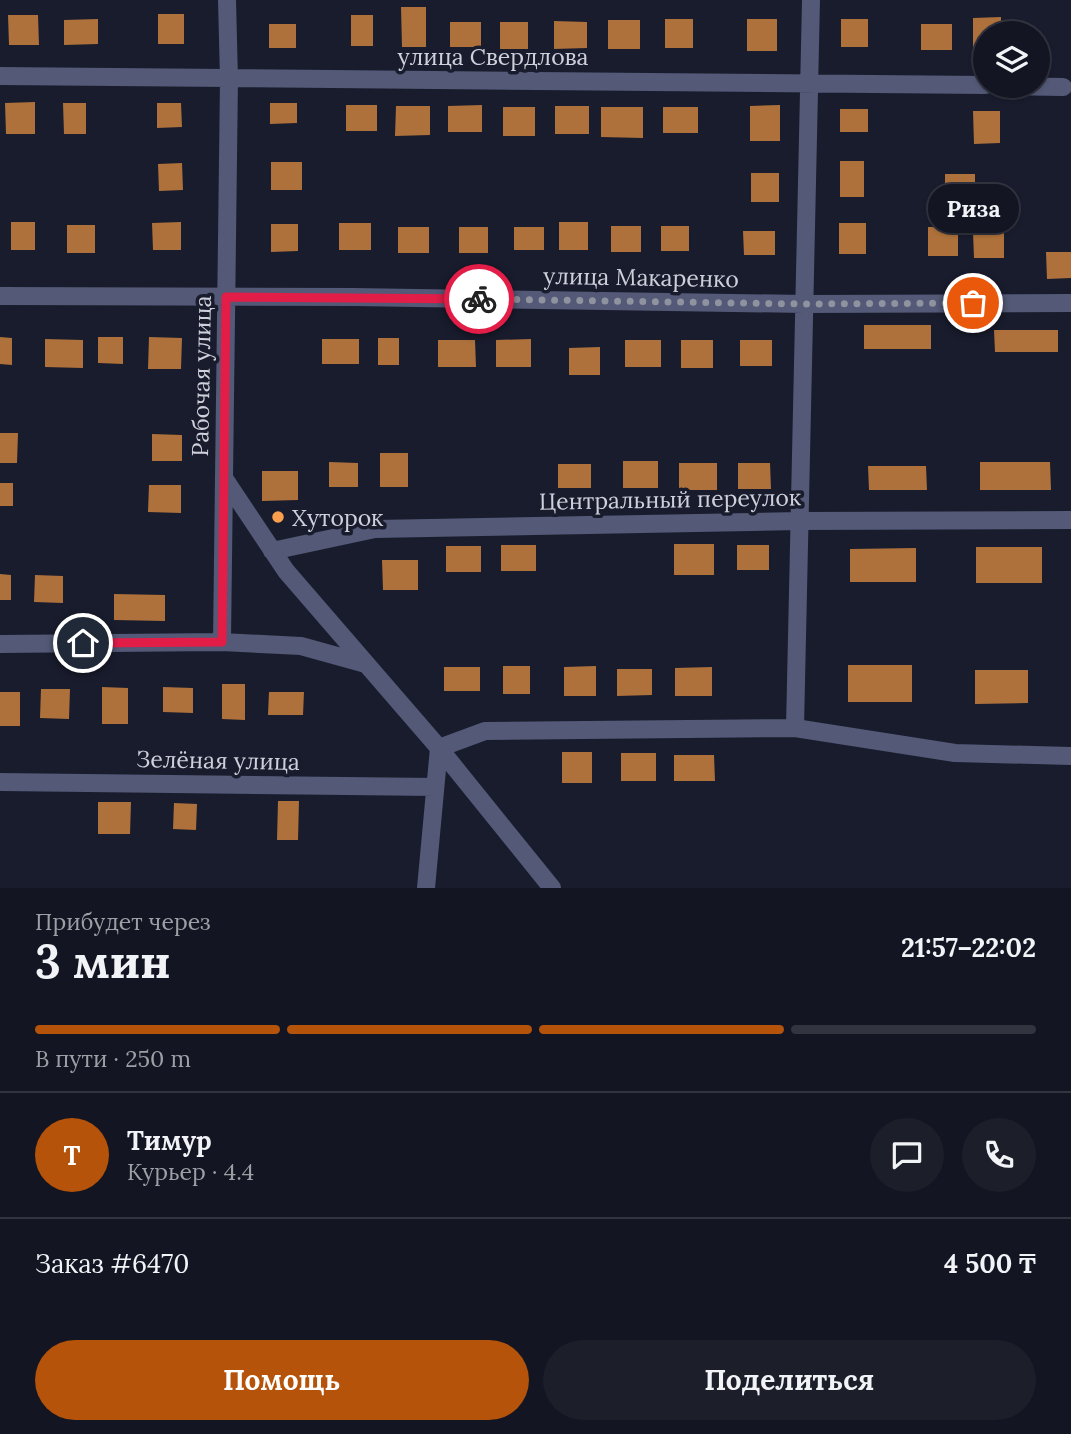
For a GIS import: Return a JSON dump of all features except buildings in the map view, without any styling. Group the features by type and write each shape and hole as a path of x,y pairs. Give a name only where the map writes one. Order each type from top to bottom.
{"street":[{"name":"Рабочая улица","path":"227,0 229,79 224,478 286,570 439,748 552,888"},
{"path":"795,727 811,0"},
{"name":"улица Свердлова","path":"0,76 973,86"},
{"path":"1050,87 1063,87"},
{"name":"улица Макаренко","path":"0,296 804,304 1071,303"},
{"path":"222,642 224,478"},
{"name":"Центральный переулок","path":"272,551 375,529 799,521 1071,520"},
{"path":"0,644 222,642 301,646 366,664"},
{"path":"426,888 439,748 485,731 795,727 955,753 1071,756"},
{"name":"Зелёная улица","path":"0,782 435,787"}],"way so far":[{"path":"479,299 804,304 973,303"}],"place":[{"name":"Риза","path":"973,303"},
{"name":"Хуторок","path":"278,517"}],"route":[{"path":"83,643 222,642 226,297 479,299"}]}
